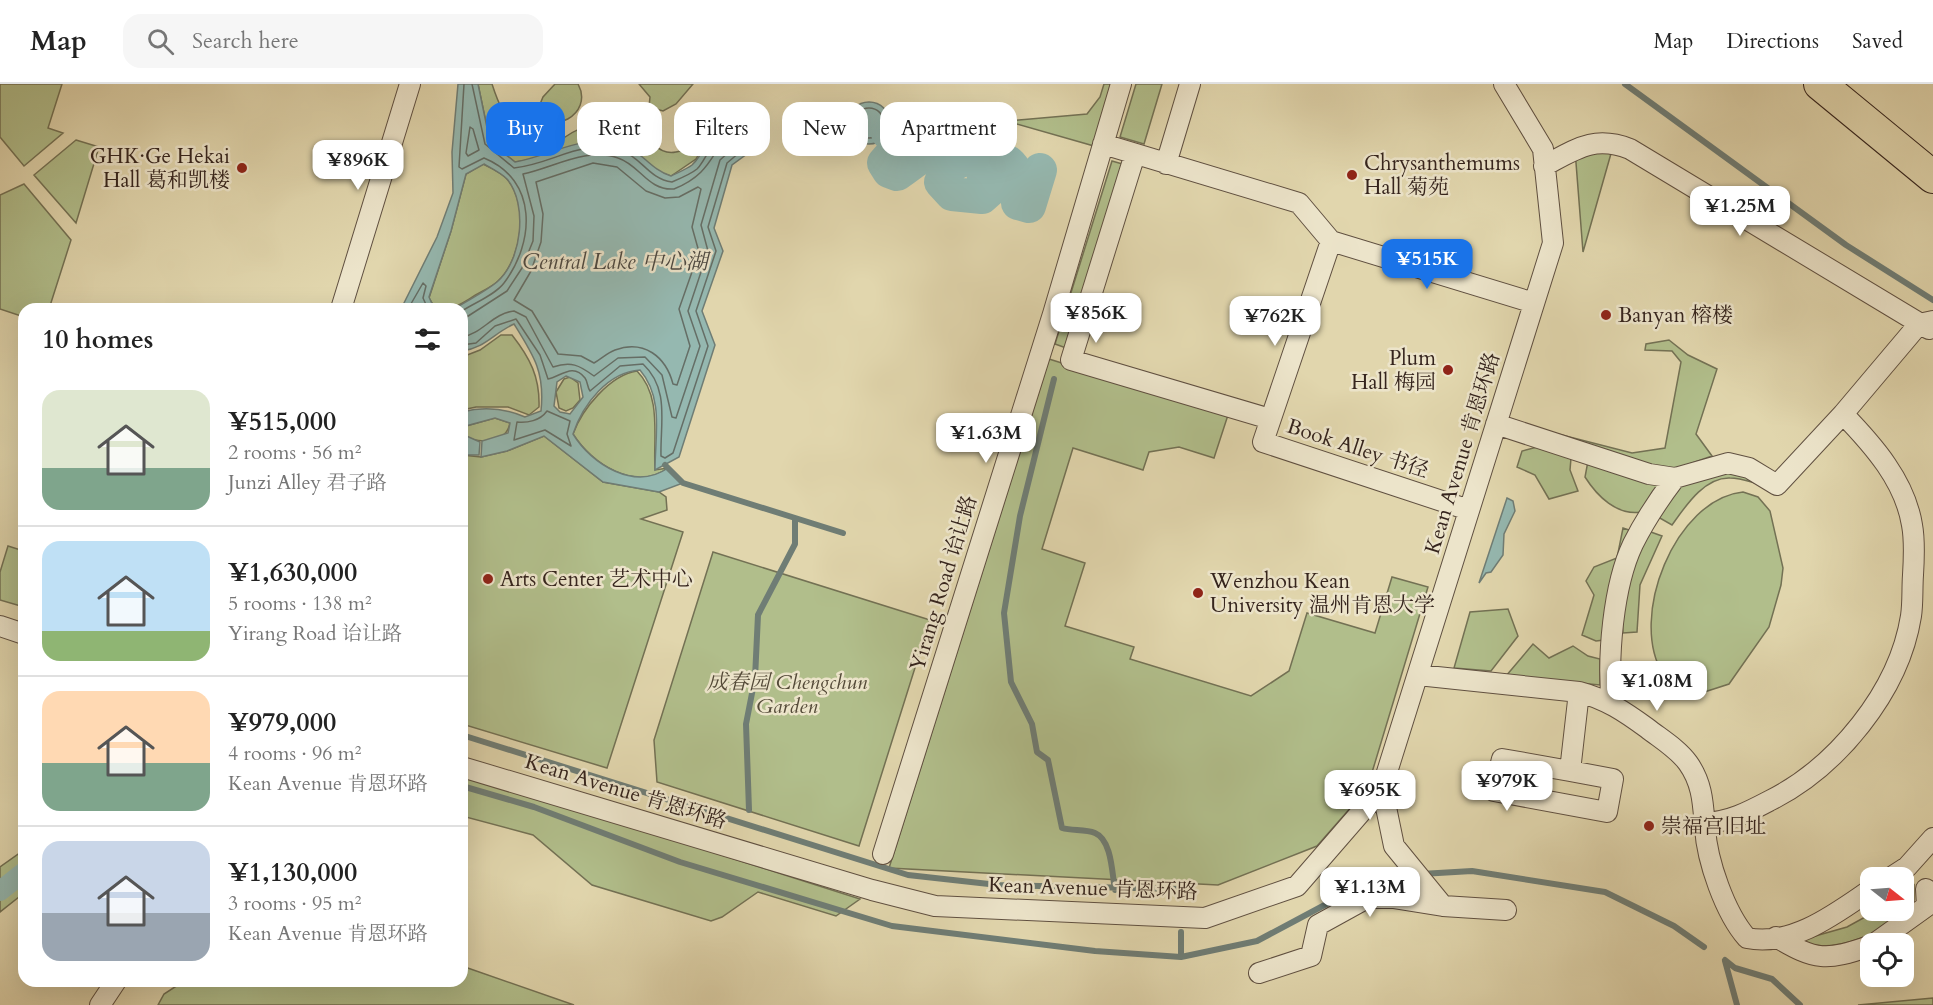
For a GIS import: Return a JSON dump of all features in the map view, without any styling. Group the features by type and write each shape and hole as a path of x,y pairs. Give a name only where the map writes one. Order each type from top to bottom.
{"main road":[{"path":"1820,84 1933,177"}],"street":[{"path":"343,303 410,84"},
{"name":"Yirang Road 诒让路","path":"883,854 1053,314 1121,84"},
{"path":"1166,164 1190,84"},
{"name":"Kean Avenue 肯恩环路","path":"468,769 872,890 935,906 1205,918 1297,886 1382,788 1553,243 1543,149 1504,84"},
{"path":"1496,424 1649,474 1675,478 1728,463 1749,468 1777,485 1928,326 1630,149 1610,142 1586,144 1544,166"},
{"path":"1103,144 1299,203 1330,241 1534,303"},
{"path":"1135,154 1071,360 1270,419"},
{"name":"Book Alley 书径","path":"1330,241 1263,442 1469,510"},
{"path":"1705,823 1722,822 1743,814 1803,783 1840,747 1872,709 1888,687 1900,656 1911,616 1912,526 1897,482 1872,445 1844,414"},
{"path":"1612,704 1611,647 1622,581 1632,547 1652,509 1675,478"},
{"path":"0,626 18,632"},
{"path":"1418,675 1579,692 1601,698 1673,747 1689,764 1700,785 1706,808 1705,823 1714,874 1735,924 1747,938 1765,940 1817,926 1860,897"},
{"path":"1570,771 1579,692"},
{"path":"1502,759 1570,771 1613,778 1607,812 1494,791 1502,759"},
{"path":"1382,788 1395,846 1443,905"},
{"path":"1907,867 1933,838"},
{"path":"1889,933 1927,906 1926,889"},
{"path":"1259,973 1311,956 1318,925 1367,898 1393,898 1506,910"},
{"path":"1776,937 1806,955 1840,956 1860,949"},
{"path":"100,1005 112,987"}],"green space":[{"path":"0,84 62,84 48,128 63,133 24,166 0,137"},
{"path":"478,84 492,84 499,102 486,102 486,123"},
{"path":"555,84 578,84 582,95 581,102 577,102 575,113 565,120 565,102 541,102"},
{"path":"639,84 693,84 678,102 674,102 674,105 663,111 662,102 650,102 650,97"},
{"path":"1104,84 1113,84 1094,146 1017,124 1017,120 1087,114 1100,97"},
{"path":"1136,84 1162,84 1144,144 1120,137"},
{"path":"577,130 577,153 565,155 565,137"},
{"path":"76,140 99,147 76,223 34,175"},
{"path":"1614,143 1583,252 1575,150"},
{"path":"662,150 674,152 674,156 698,156 671,176 658,172 639,156 662,156"},
{"path":"508,156 557,156 515,162"},
{"path":"1112,161 1126,165 1069,349 1055,344"},
{"path":"483,164 496,170 507,179 518,202 520,231 517,246 513,259 496,283 461,303 432,303 429,298 451,231 466,174"},
{"path":"24,184 71,240 51,303 18,303 18,315 0,309 0,195"},
{"path":"501,335 512,335 533,368 538,386 539,407 529,415 508,407 468,409 468,355 480,350"},
{"path":"1669,340 1688,355 1717,369 1696,434 1712,456 1675,469 1651,467 1554,433 1632,453 1665,448 1681,362 1672,351 1645,350 1646,344"},
{"path":"1049,359 1228,415 1214,458 1179,447 1149,452 1143,470 1073,448 1042,549 1085,563 1065,626 1134,647 1130,659 1251,696 1289,671 1307,613 1375,633 1392,577 1428,587 1367,789 1317,846 1218,885 889,868"},
{"path":"637,371 645,381 653,405 655,470 668,468 655,475 642,477 628,476 603,464 581,445 573,434 590,404 607,386"},
{"path":"570,377 578,383 580,400 573,408 566,411 559,408 556,392 564,379"},
{"path":"495,418 510,423 503,435 497,439 483,441 468,437 468,425"},
{"path":"544,436 603,482 659,492 666,497 667,510 641,519 683,532 607,768 468,726 468,456 481,457 507,451"},
{"path":"1537,447 1571,458 1570,470 1578,491 1549,499 1535,475 1517,467 1522,451"},
{"path":"1588,461 1662,484 1641,512 1624,511 1608,503 1590,484 1585,477"},
{"path":"1725,471 1736,472 1768,486 1735,478 1721,479 1712,482 1696,494 1672,525 1658,517 1682,482"},
{"path":"1743,492 1758,497 1770,511 1783,568 1781,585 1769,627 1729,684 1689,697 1670,686 1654,650 1651,623 1655,594 1664,565 1679,538 1697,516 1719,500"},
{"path":"1623,528 1632,531 1604,640 1596,641 1582,635 1594,595 1586,581 1594,567 1617,558"},
{"path":"1648,531 1662,536 1640,585 1637,632 1623,633 1623,606 1628,580"},
{"path":"8,546 18,549 18,605 0,600 0,572"},
{"name":"成春园 Chengchun Garden","path":"713,552 930,620 859,846 657,782 654,740"},
{"path":"1508,609 1518,636 1491,671 1454,668 1470,612"},
{"path":"1533,644 1549,658 1573,646 1588,656 1600,659 1600,685 1506,676"},
{"path":"468,774 860,899 836,916 758,892 722,917 711,921 592,885 533,835 468,818"},
{"path":"18,854 18,898 0,912 0,867"},
{"path":"1860,920 1891,921 1874,932 1860,933 1860,939 1844,943 1828,946 1794,942 1847,927"},
{"path":"468,968 574,1005 158,1005 164,994 175,987 468,987"},
{"path":"1933,998 1933,1005 1858,1005"}],"water":[{"name":"Central Lake 中心湖","path":"458,84 478,84 486,123 486,156 508,156 515,162 538,156 565,156 565,147 577,144 577,156 641,156 671,176 692,165 699,156 744,156 732,165 714,228 723,251 702,311 715,345 679,457 655,470 657,431 655,405 648,381 640,370 617,377 598,391 583,412 573,434 591,456 615,471 628,476 642,477 668,468 683,483 659,492 603,482 544,436 507,451 481,457 482,441 508,433 510,423 495,418 468,425 468,411 494,409 525,417 541,411 541,385 536,365 514,324 483,344 468,350 468,303 464,303 497,282 512,261 517,247 520,217 518,203 507,179 484,164 466,174 451,231 429,297 432,303 404,303 437,237 453,193 452,152","holes":["566,376 580,382 583,397 570,414 560,412 554,406 557,382"]},
{"path":"868,102 880,106 880,140 869,144"},
{"path":"468,437 480,442 479,455 468,455"},
{"path":"1507,498 1513,501 1515,511 1504,534 1503,555 1491,572 1486,573 1479,583"}],"waterway":[{"path":"1625,84 1846,245 1933,300"},
{"path":"890,156 884,163 889,171 897,174 922,156"},
{"path":"962,156 963,159 949,167 941,182 952,194 982,197 991,189 982,170 986,156"},
{"path":"986,156 996,157 1010,164 1019,185 1018,203 1029,206 1040,170"},
{"path":"1054,379 1020,516 1004,613 1011,682 1032,724 1037,752 1048,760 1062,828 1091,832 1101,837 1108,850 1115,890"},
{"path":"665,465 683,483 843,533"},
{"path":"749,810 746,724 755,678 758,615 795,544 795,518"},
{"path":"468,737 908,875 998,885 1183,889"},
{"path":"468,788 534,807 680,862 892,926 1095,951 1181,957"},
{"path":"1421,874 1472,871 1605,892 1674,926 1704,947"},
{"path":"1181,932 1181,957 1257,941 1349,892 1397,875 1411,874"},
{"path":"0,891 18,877"},
{"path":"1725,960 1735,968 1772,979 1800,1005"},
{"path":"1725,961 1737,1005"}],"place":[{"name":"GHK·Ge Hekai Hall 葛和凯楼","path":"242,168"},
{"name":"Chrysanthemums Hall 菊苑","path":"1352,175"},
{"name":"Banyan 榕楼","path":"1606,315"},
{"name":"Plum Hall 梅园","path":"1448,370"},
{"name":"Arts Center 艺术中心","path":"488,579"},
{"name":"Wenzhou Kean University 温州肯恩大学","path":"1198,593"},
{"name":"崇福宫旧址","path":"1649,826"}]}
